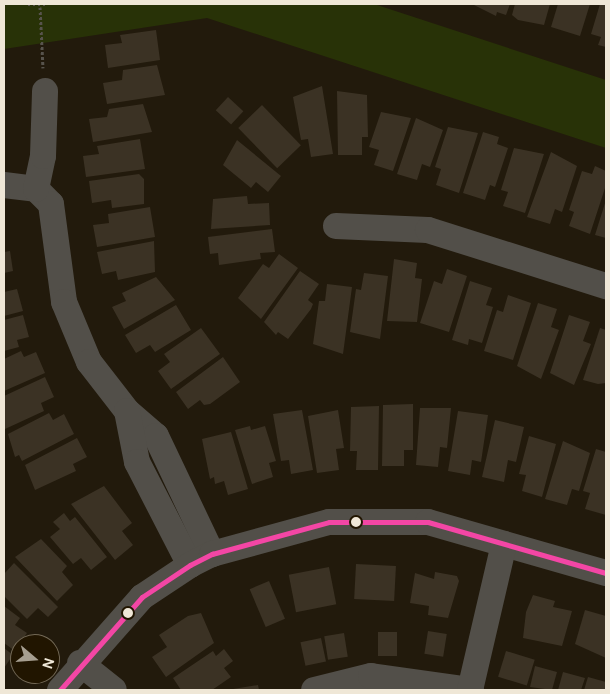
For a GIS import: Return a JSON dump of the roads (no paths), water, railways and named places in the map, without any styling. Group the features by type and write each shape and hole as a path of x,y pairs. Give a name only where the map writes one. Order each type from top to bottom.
{"street":[{"path":"36,190 43,156 45,91"},
{"path":"4,185 36,190 51,204 64,302 89,362 127,411 156,436 201,559"},
{"path":"336,226 428,230 606,286"},
{"path":"60,690 80,663 142,597 201,559 329,522 428,522 606,573"},
{"path":"314,690 371,676 470,690 504,544"},
{"path":"80,663 114,690"}]}
